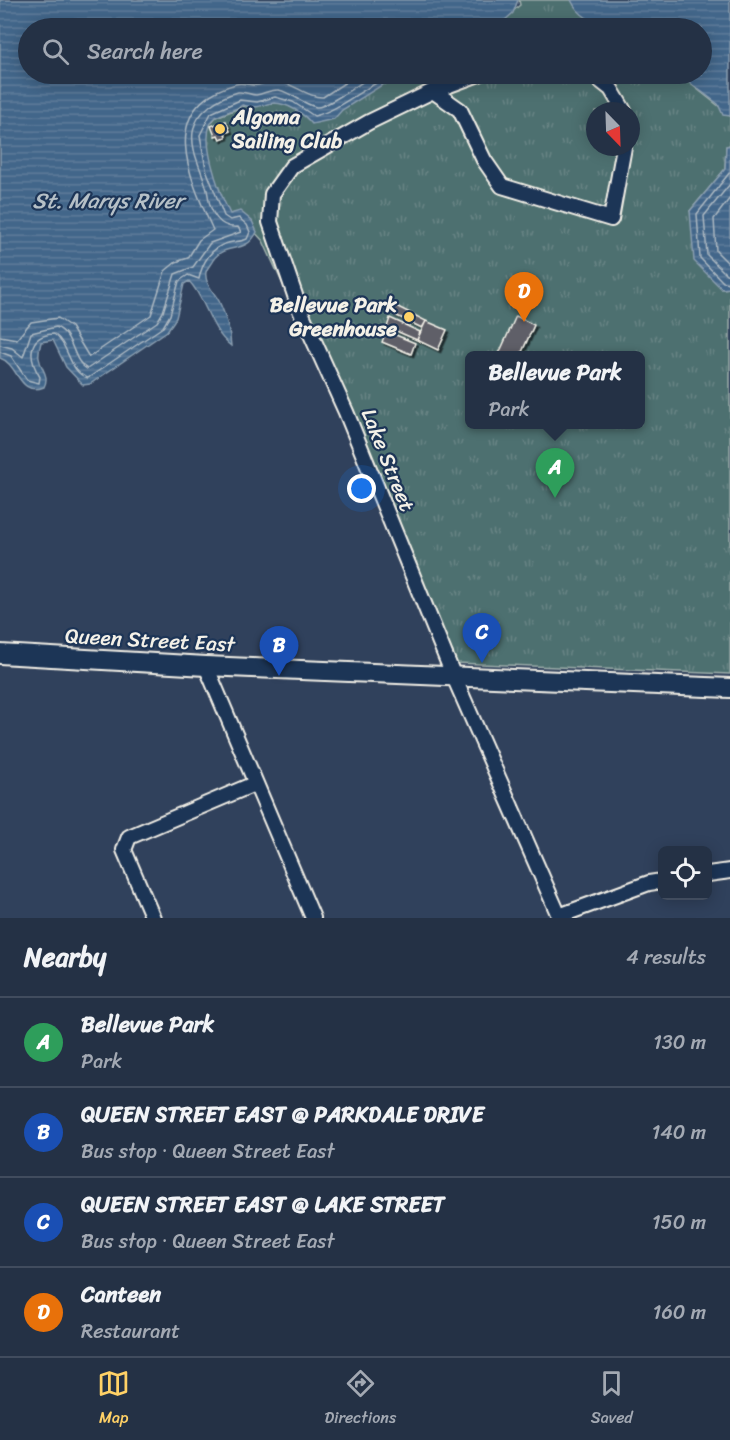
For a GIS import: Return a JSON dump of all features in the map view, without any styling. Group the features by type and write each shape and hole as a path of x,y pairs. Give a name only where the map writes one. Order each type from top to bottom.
{"main road":[{"name":"Queen Street East","path":"0,654 206,666 730,688"}],"street":[{"name":"Lake Street","path":"452,84 369,122 292,165 272,194 270,222 300,310 346,412 454,677 560,917"},
{"path":"604,84 618,102"},
{"path":"433,91 460,110 484,160 502,186 612,219 622,156"},
{"path":"206,666 254,784 314,918"},
{"path":"153,918 124,850 129,837 254,784"},
{"path":"712,873 730,871"},
{"path":"560,917 649,883 658,882"}],"green space":[{"path":"519,0 573,0 596,18 505,18 520,5"},
{"path":"351,84 691,84 730,115 730,145 726,146 725,169 690,211 722,289 730,288 730,674 456,663 263,241 253,230 221,240 197,139 216,117 253,103"}],"water":[{"name":"St. Marys River","path":"0,0 518,0 513,13 507,18 18,18 18,84 385,84 342,110 334,119 312,124 295,110 274,103 257,107 242,105 216,117 210,125 208,136 212,164 230,214 240,211 252,221 257,232 247,244 218,254 206,272 208,284 226,318 231,346 218,331 189,281 184,284 176,318 167,331 90,384 83,385 66,367 53,340 41,342 39,352 40,362 46,376 44,387 29,388 11,366 0,358"},
{"path":"571,0 730,0 730,116 723,115 718,104 691,84 712,84 712,18 588,18"},
{"path":"730,145 730,288 722,289 694,261 690,211 725,169 726,146"}],"building":[{"name":"Algoma Sailing Club","path":"226,121 230,131 225,133 226,137 220,139 218,135 215,136 211,126"},
{"name":"Bellevue Park Greenhouse","path":"396,306 426,321 422,328 393,314"},
{"path":"516,316 534,325 522,351 500,351"},
{"path":"390,318 420,332 417,340 387,327"},
{"path":"426,321 447,330 438,350 417,340"},
{"path":"386,331 415,343 411,354 382,342"}],"place":[{"name":"Algoma Sailing Club","path":"220,129"},
{"name":"Bellevue Park Greenhouse","path":"409,317"},
{"name":"Canteen","path":"524,322"},
{"name":"Bellevue Park","path":"555,498"},
{"name":"QUEEN STREET EAST @ LAKE STREET","path":"482,663"},
{"name":"QUEEN STREET EAST @ PARKDALE DRIVE","path":"279,676"}]}
